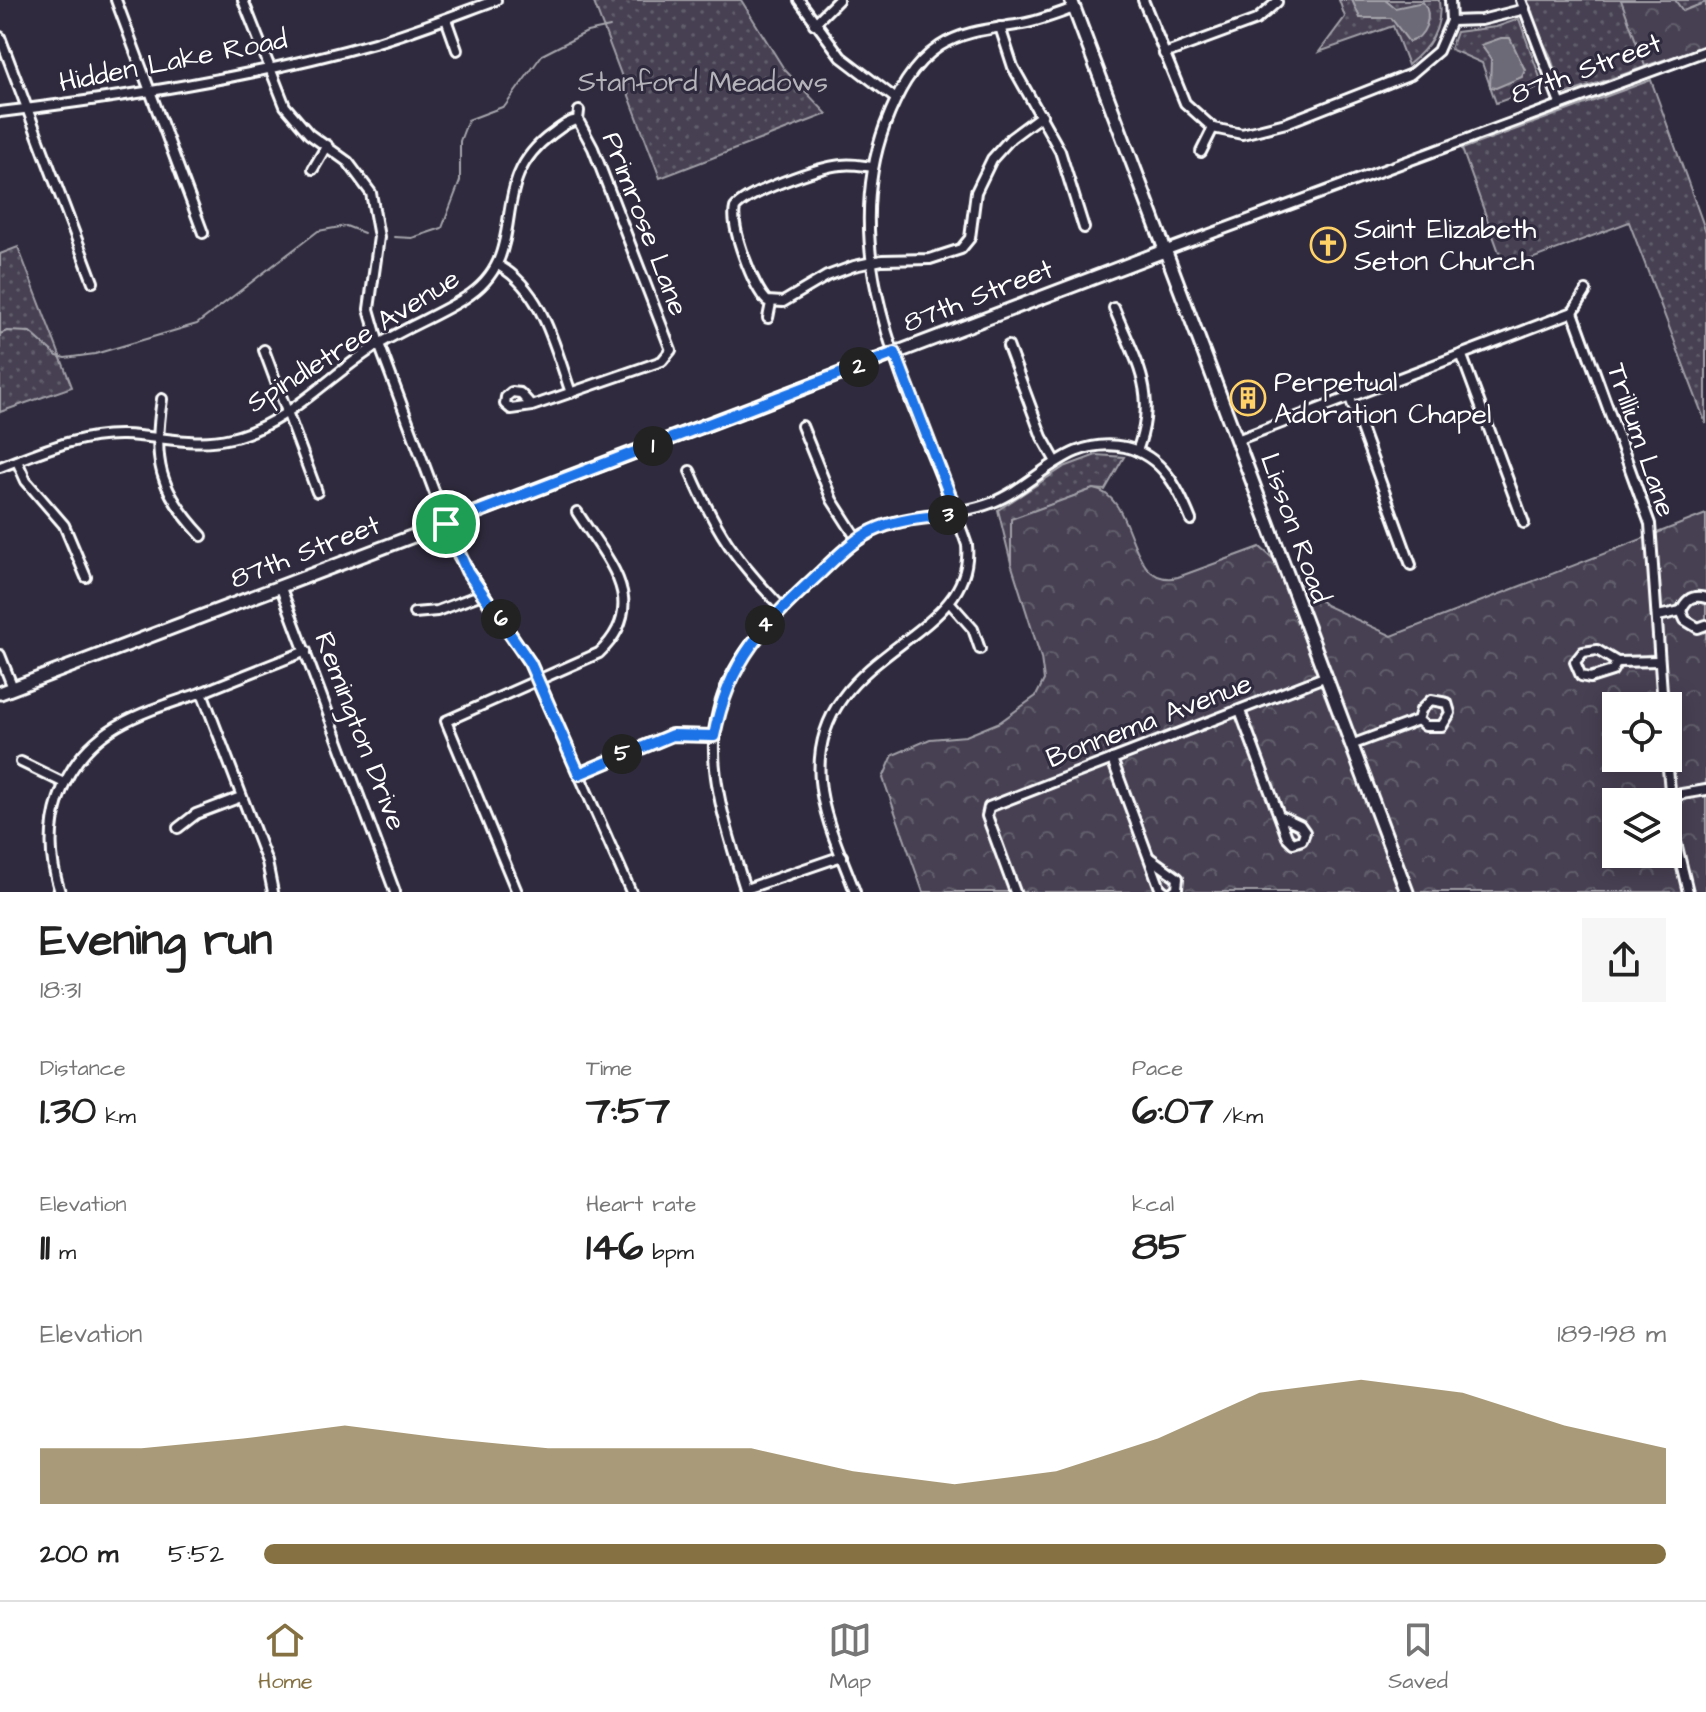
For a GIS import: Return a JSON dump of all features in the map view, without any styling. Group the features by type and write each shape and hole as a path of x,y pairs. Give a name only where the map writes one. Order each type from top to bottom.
{"street":[{"path":"116,0 203,233"},
{"path":"243,0 292,115 309,134 327,145 360,175 375,202 379,251 369,309 379,344 458,555 521,647 631,892"},
{"name":"Hidden Lake Road","path":"0,112 150,90 373,43 496,0"},
{"path":"799,0 814,24 860,75 896,99"},
{"path":"814,24 838,0"},
{"path":"1143,0 1185,103 1213,128 1242,134 1258,132 1401,79 1433,57 1451,21 1450,0"},
{"path":"1164,54 1256,20 1277,2"},
{"path":"855,892 820,780 824,739 834,708 865,669 951,604 964,582 969,561 957,514 877,300 868,210 873,167 896,99 913,70 934,50 964,34 1033,22 1072,4"},
{"name":"Lisson Road","path":"1072,4 1407,892"},
{"path":"1451,21 1481,20 1523,4 1560,103"},
{"path":"446,19 457,50"},
{"path":"1000,27 1013,67 1042,115 1069,173 1084,228"},
{"path":"0,37 93,282"},
{"name":"87th Street","path":"0,693 1164,251 1706,51"},
{"path":"771,303 783,302 827,276 871,263 940,257 965,246 970,238 973,203 984,174 1011,138 1042,115"},
{"name":"Spindletree Avenue","path":"0,467 85,438 123,435 198,442 233,437 287,412 379,344 474,293 498,265 519,167 540,142 578,116"},
{"name":"Primrose Lane","path":"532,406 662,361 670,353 670,345 578,116"},
{"path":"1201,152 1213,128"},
{"path":"313,169 327,145"},
{"path":"771,303 757,287 733,221 735,208 750,197 830,167 852,164 873,167"},
{"path":"723,203 735,208"},
{"path":"498,265 521,281 537,304 571,393"},
{"path":"1237,440 1573,312 1586,291"},
{"path":"768,318 771,303"},
{"path":"1114,308 1147,395 1148,420 1137,451"},
{"name":"Trillium Lane","path":"1573,312 1646,507 1658,616 1662,692"},
{"path":"1008,346 1042,437 1055,460"},
{"path":"264,350 317,492"},
{"name":"Primrose Lane","path":"670,353 680,359"},
{"path":"1462,356 1524,523"},
{"path":"1350,398 1411,565"},
{"path":"162,399 157,439 160,472 171,499 202,536"},
{"path":"802,426 832,500 857,539"},
{"path":"842,856 746,891 717,798 713,773 714,736 721,701 734,670 758,633 782,608 857,539 901,520 957,514 1001,499 1055,460 1093,444 1137,451 1170,476 1191,520"},
{"path":"17,461 26,481 64,525 86,577"},
{"path":"690,471 713,523 740,565 782,608"},
{"path":"517,892 446,721 599,653 614,639 623,621 625,604 620,585 577,512"},
{"name":"Remington Drive","path":"281,588 395,892"},
{"path":"414,613 437,611 482,594"},
{"path":"1681,611 1685,602 1692,597 1706,598"},
{"path":"951,604 973,629 980,649"},
{"path":"1658,616 1681,611"},
{"path":"1681,611 1690,625 1698,628 1706,625"},
{"path":"1617,662 1612,671 1590,678 1581,676 1575,662 1583,652 1597,650 1617,662 1659,661"},
{"path":"60,892 52,861 51,832 64,783 83,755 106,734 138,716 306,651"},
{"path":"0,655 13,688"},
{"name":"Bonnema Avenue","path":"1015,892 987,816 989,807 1324,677"},
{"path":"202,692 267,862 273,892"},
{"path":"1240,711 1279,815"},
{"path":"1351,745 1418,720"},
{"path":"579,774 672,735 714,736"},
{"path":"1112,759 1160,888 1165,892"},
{"path":"21,762 64,783"},
{"path":"1682,794 1706,790"},
{"path":"178,828 196,814 241,797"},
{"path":"1149,857 1176,875 1179,885 1172,892"},
{"path":"1682,867 1688,892"}],"green space":[{"name":"Stanford Meadows","path":"593,0 741,0 784,69 827,114 660,178"},
{"path":"1339,0 1439,0 1439,20 1428,45 1408,65 1393,26 1319,52 1345,17"},
{"path":"1521,0 1706,0 1706,46 1563,95 1550,55"},
{"path":"1621,0 1675,0 1683,11 1706,2 1706,46 1645,66"},
{"path":"1519,19 1543,86 1496,103 1482,63 1450,49 1456,32 1496,27"},
{"path":"1651,80 1706,232 1706,424 1629,222 1505,269 1462,149"},
{"path":"18,247 72,387 0,412 0,254"},
{"path":"1096,455 1124,457 1105,490 1093,489 1012,519 1011,563 998,510 1064,467"},
{"path":"1093,489 1107,495 1118,507 1140,556 1149,570 1161,577 1178,577 1260,547 1325,605 1392,636 1706,514 1706,892 923,892 883,778 893,755 930,739 966,736 1000,722 1036,696 1044,680 1041,658 1011,563 1011,519"}],"shaded area":[{"path":"1352,0 1385,0 1395,8 1423,2 1428,20 1419,36 1409,42 1391,18 1360,18"},
{"path":"1510,38 1525,70 1522,77 1496,88 1490,87 1491,59 1481,45"}],"waterway":[{"path":"394,237 412,238 442,228 460,181 460,141 468,120 505,106 542,55 587,32 610,27"},
{"path":"0,334 7,331 30,332 57,356 65,358 95,354 197,324 318,231 346,226 364,233"}],"place":[{"name":"Saint Elizabeth Seton Church","path":"1328,245"},
{"name":"Perpetual Adoration Chapel","path":"1248,398"}],"route":[{"path":"895,353 957,514 901,520 857,539 782,608 744,651 721,701 714,736 672,735 639,746 579,774 530,663 467,571 446,524 895,353"}]}
